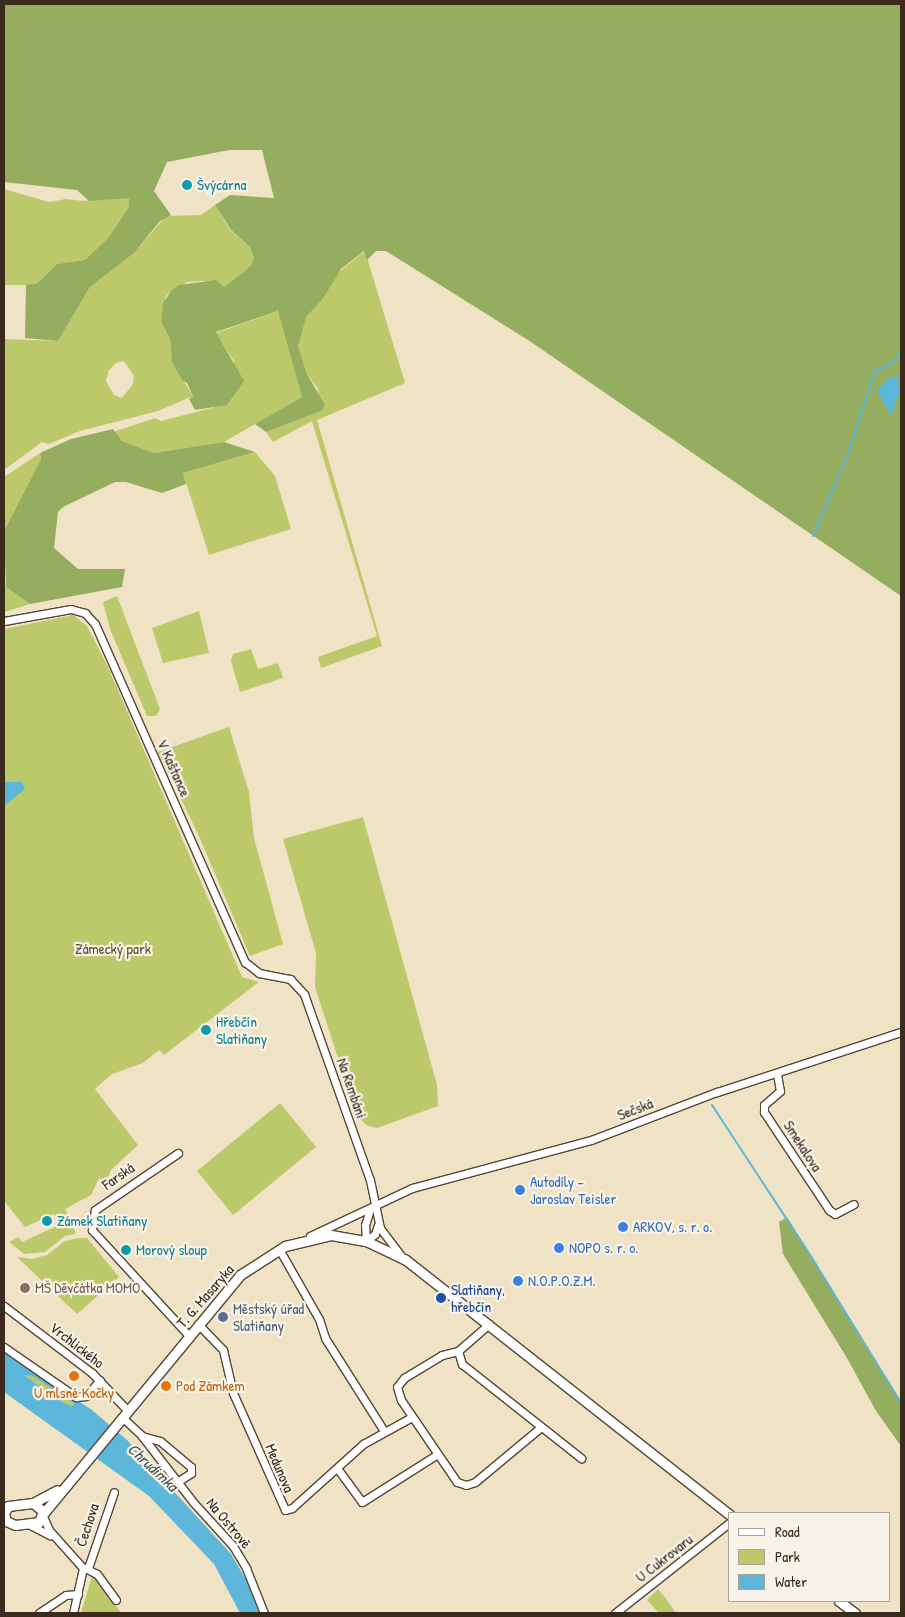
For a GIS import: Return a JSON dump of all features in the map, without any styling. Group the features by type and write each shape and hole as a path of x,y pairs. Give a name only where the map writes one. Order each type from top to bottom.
{"main road":[{"name":"T. G. Masaryka","path":"4,1531 23,1524 36,1523 240,1275 279,1249 290,1244 331,1235 366,1241 406,1260 728,1513"},
{"name":"T. G. Masaryka","path":"4,1501 19,1504 33,1503 46,1499 74,1475"},
{"path":"33,1503 39,1505 43,1515"},
{"path":"19,1504 8,1506 4,1516 8,1523 23,1524"},
{"path":"840,1602 855,1613"}],"street":[{"name":"V Kaštance","path":"4,621 71,609 81,611 92,620 245,962 259,973 286,978 296,983"},
{"name":"Na Rembáni","path":"296,983 309,1006 374,1207"},
{"name":"Sečská","path":"290,1244 340,1225 420,1185 570,1146 901,1032"},
{"name":"Smekalova","path":"777,1074 780,1090 764,1105 764,1112 829,1210 835,1214 854,1204"},
{"name":"Farská","path":"178,1153 95,1210 93,1234 167,1308 189,1336"},
{"path":"374,1207 378,1222 391,1247 406,1260"},
{"path":"366,1241 365,1225 374,1207"},
{"path":"366,1241 377,1232 378,1222"},
{"path":"279,1249 319,1319 325,1338 384,1431"},
{"name":"Vrchlického","path":"4,1306 100,1380 124,1417"},
{"name":"Medunova","path":"198,1324 223,1350 233,1393 284,1510 292,1508 337,1468 384,1431 412,1417"},
{"path":"488,1324 458,1352 442,1355 397,1384 399,1396 436,1455 457,1482 469,1484 533,1437 541,1427"},
{"path":"4,1347 76,1397 86,1396 100,1380"},
{"path":"458,1352 462,1364 581,1458"},
{"name":"Na Ostrově","path":"124,1417 142,1436 177,1482 237,1552 264,1613"},
{"name":"Na Ostrově","path":"142,1436 157,1439 190,1466 191,1473 177,1482"},
{"path":"337,1468 362,1502 436,1455"},
{"name":"Čechova","path":"73,1613 85,1568 114,1492"},
{"path":"43,1515 49,1530 85,1568 100,1576 116,1600"},
{"path":"23,1524 41,1530 63,1546"},
{"name":"U Cukrovaru","path":"615,1613 728,1524"},
{"path":"39,1613 66,1595 78,1594"}],"green space":[{"path":"4,4 901,4 901,596 531,342 386,251 376,251 367,260 364,251 341,269 322,300 306,317 298,346 307,374 325,405 321,411 266,432 255,424 302,397 278,311 216,332 244,381 227,405 195,410 189,399 193,396 187,383 182,380 172,362 170,339 161,322 163,303 172,290 179,285 216,280 224,287 251,266 254,258 250,247 231,230 215,205 230,195 274,198 262,150 229,150 167,162 154,191 171,215 160,221 134,253 90,287 58,341 25,338 26,285 37,284 57,264 85,260 109,237 129,206 129,198 89,201 77,190 4,182"},
{"path":"4,189 49,202 66,199 84,201 129,197 129,205 109,237 85,260 57,264 37,285 4,285"},
{"path":"215,205 230,230 250,247 254,258 251,266 224,287 204,281 187,282 166,296 161,322 170,339 172,362 193,396 158,411 80,431 49,444 42,442 4,470 4,339 58,341 90,287 134,253 166,216 201,215","holes":["124,361 134,376 133,384 122,398 114,395 106,381 109,370 116,363"]},
{"path":"365,251 405,383 317,420 382,646 321,668 318,657 377,636 312,421 273,442 266,432 321,411 318,389 307,374 298,346 300,333 306,317 322,300 336,274"},
{"path":"279,311 302,397 224,442 154,453 122,441 113,432 155,418 161,421 227,404 234,361 216,333"},
{"path":"113,429 122,441 154,453 224,442 255,452 183,473 186,484 162,493 126,482 115,482 63,507 58,512 54,548 78,569 125,569 122,587 30,604 6,587 4,531 41,459 40,453 71,439"},
{"path":"255,452 275,476 291,529 209,555 183,473"},
{"path":"40,453 41,459 4,531 4,477"},
{"path":"4,576 6,587 30,604 4,612"},
{"path":"117,596 160,709 156,716 147,716 110,629 103,602"},
{"path":"199,611 209,653 163,663 152,628"},
{"name":"Zámecký park","path":"73,615 87,626 108,667 242,977 259,982 164,1055 159,1050 143,1063 112,1074 95,1089 138,1145 111,1170 106,1181 99,1178 91,1195 65,1209 69,1216 63,1220 75,1230 75,1234 65,1236 45,1252 24,1254 9,1242 18,1237 22,1242 59,1225 54,1214 25,1227 4,1201 4,629"},
{"path":"251,649 258,669 278,663 283,678 240,692 231,661 233,654"},
{"path":"229,727 249,792 254,838 283,944 250,956 198,834 158,752"},
{"path":"363,817 437,1085 438,1106 377,1128 366,1125 358,1117 338,1058 315,987 316,953 283,839"},
{"path":"280,1103 316,1147 233,1215 197,1171"},
{"path":"787,1217 901,1401 901,1446 876,1411 847,1358 783,1254 779,1222"},
{"path":"87,1238 119,1277 77,1314 17,1257 32,1259 47,1255 65,1241"},
{"path":"24,1375 33,1375 76,1404 72,1406 62,1402"},
{"path":"92,1576 98,1577 121,1613 81,1613"},
{"path":"658,1589 676,1613 659,1613 647,1600"}],"water":[{"path":"898,374 899,394 891,416 877,391 885,381"},
{"path":"4,782 22,782 25,789 4,806"},
{"path":"4,1352 92,1410 127,1440 231,1554 248,1583 259,1613 240,1613 214,1564 149,1496 4,1392","holes":["24,1375 33,1376 75,1404 72,1406 62,1402"]}],"waterway":[{"path":"813,536 847,456 875,371 892,363 901,352"},
{"path":"712,1105 809,1253 901,1403"}],"place":[{"name":"Švýcárna","path":"187,185"},
{"name":"Hřebčín Slatiňany","path":"206,1030"},
{"name":"Autodíly – Jaroslav Teisler","path":"520,1190"},
{"name":"Zámek Slatiňany","path":"47,1221"},
{"name":"ARKOV, s. r. o.","path":"623,1227"},
{"name":"NOPO s. r. o.","path":"559,1248"},
{"name":"Morový sloup","path":"126,1250"},
{"name":"N.O.P.O.Z.M.","path":"518,1281"},
{"name":"MŠ Děvčátka MOMO","path":"25,1288"},
{"name":"Slatiňany, hřebčín","path":"441,1298"},
{"name":"Městský úřad Slatiňany","path":"223,1317"},
{"name":"U mlsné Kočky","path":"74,1376"},
{"name":"Pod Zámkem","path":"166,1386"}],"water label":[{"name":"Chrudimka","path":"153,1467"}]}
